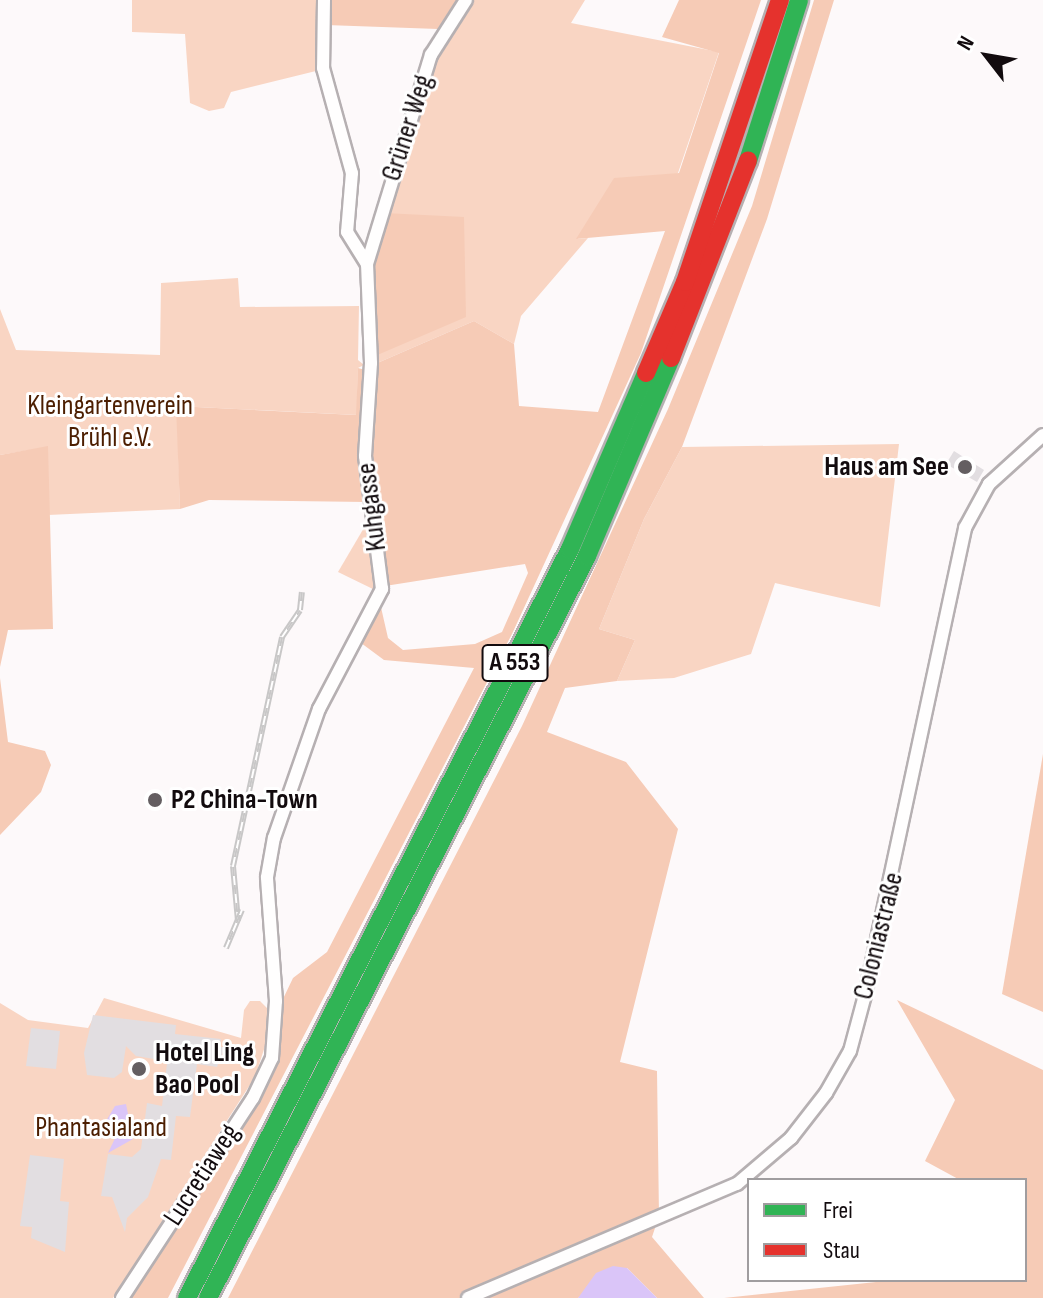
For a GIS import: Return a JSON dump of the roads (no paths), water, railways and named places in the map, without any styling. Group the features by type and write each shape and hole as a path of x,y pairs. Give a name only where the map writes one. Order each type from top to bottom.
{"highway":[{"name":"A 553","path":"187,1298 570,549 691,268 780,0"},
{"name":"A 553","path":"208,1298 587,556 726,230 799,0"}],"street":[{"name":"Kuhgasse","path":"276,1001 267,900 274,838 319,709 382,589 365,456 371,368 367,264 347,232 352,173 323,68 324,0"},
{"name":"Grüner Weg","path":"367,264 431,55 466,0"},
{"name":"Coloniastraße","path":"468,1298 622,1238 737,1184 791,1138 826,1093 850,1051 865,995 965,528 989,484 1043,435"},
{"name":"Lucretiaweg","path":"122,1298 261,1085 275,1045 276,1001"}],"railway":[{"path":"238,921 233,866 282,637 300,610 302,592"},
{"path":"226,948 242,910"}],"place":[{"name":"Haus am See","path":"965,467"},
{"name":"P2 China-Town","path":"155,800"},
{"name":"Hotel Ling Bao Pool","path":"139,1069"}],"park label":[{"name":"Kleingartenverein Brühl e.V.","path":"110,422"},
{"name":"Phantasialand","path":"101,1128"}]}
